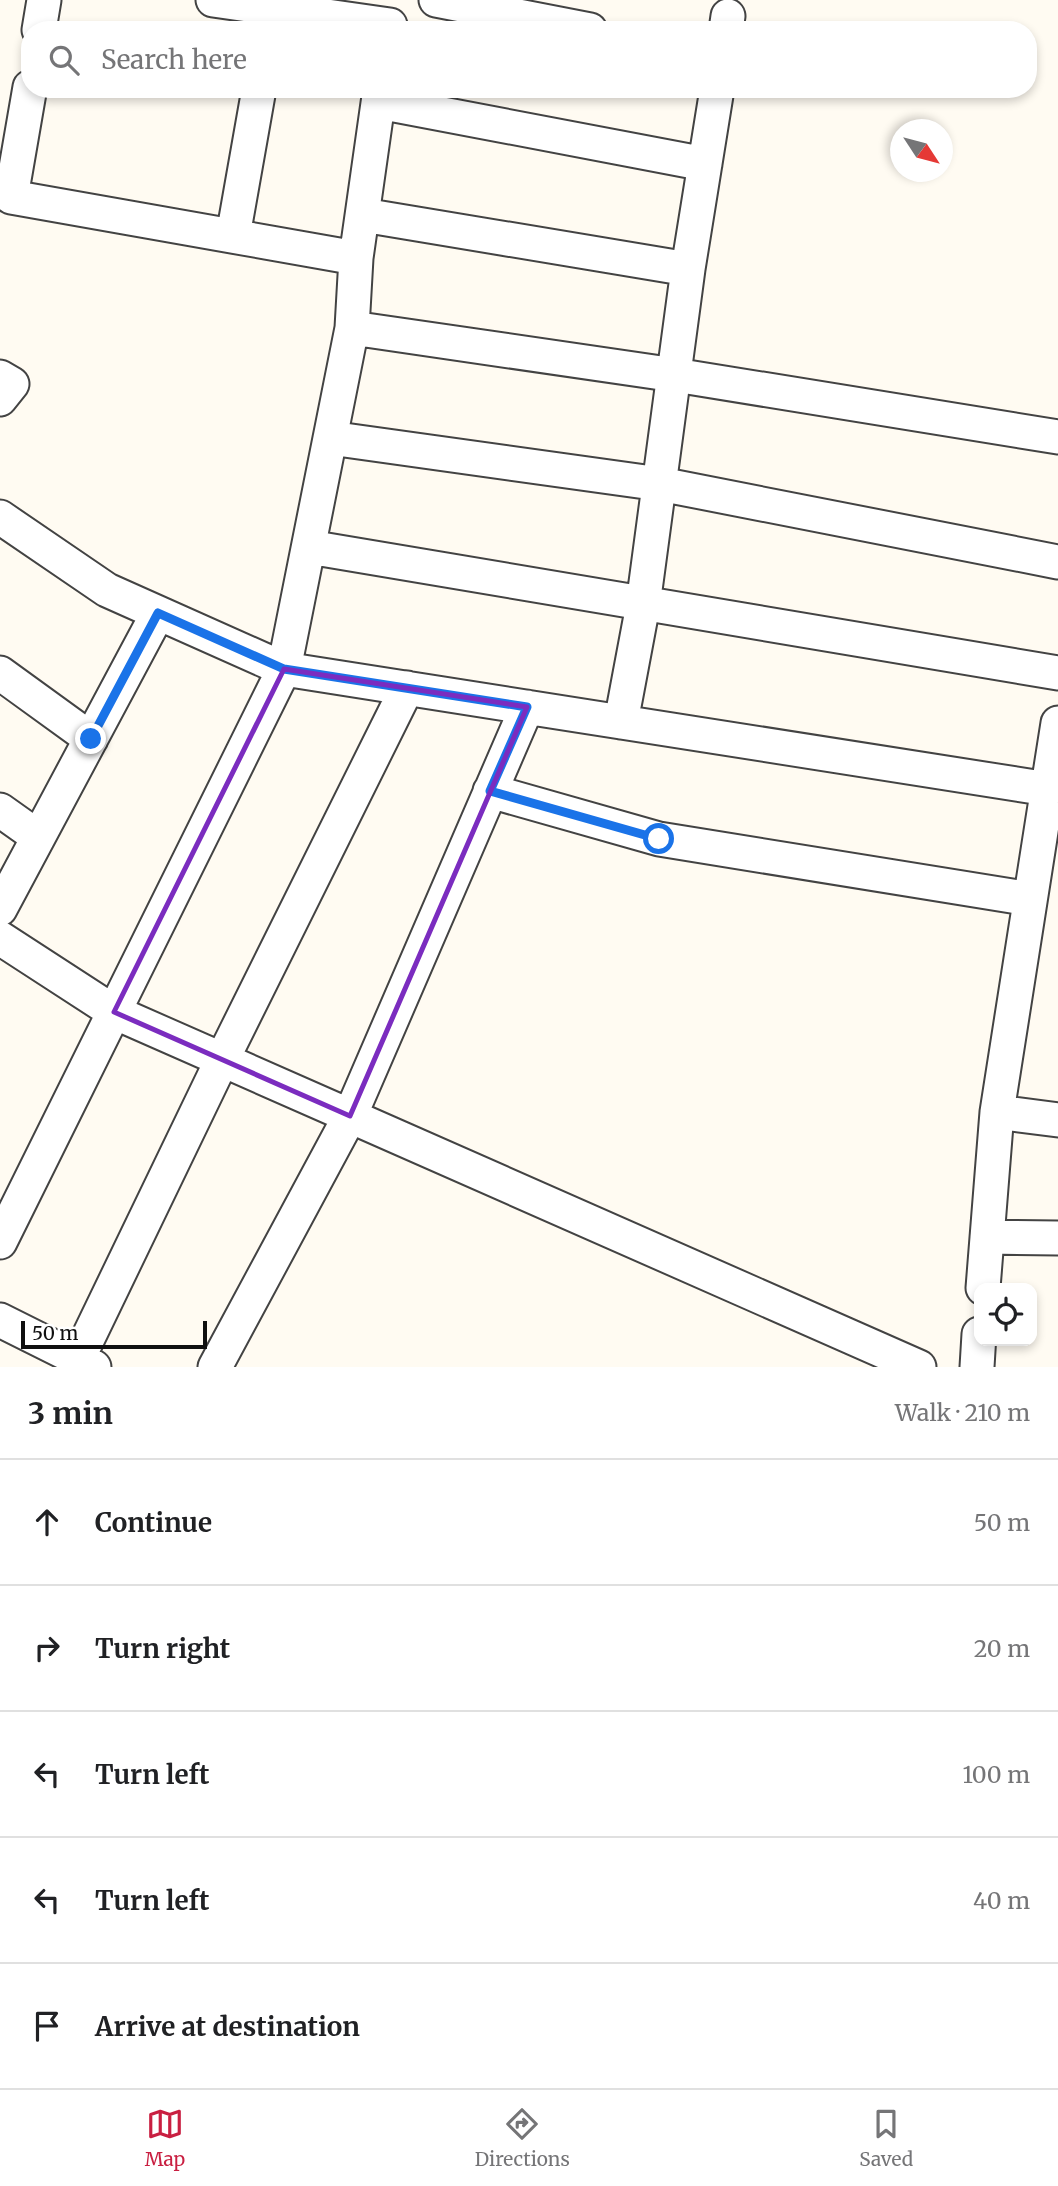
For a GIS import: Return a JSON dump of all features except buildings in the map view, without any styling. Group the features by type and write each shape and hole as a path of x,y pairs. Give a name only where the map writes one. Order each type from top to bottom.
{"street":[{"path":"40,21 44,0"},
{"path":"213,0 273,13 391,18"},
{"path":"436,0 544,21"},
{"path":"28,98 12,197 356,258"},
{"path":"233,236 257,98"},
{"path":"0,1242 284,669 352,328 356,258 380,98"},
{"path":"390,98 705,164"},
{"path":"621,722 643,605 688,269 716,98"},
{"path":"363,215 688,269"},
{"path":"352,328 675,375 1058,437"},
{"path":"0,377 12,384 0,399"},
{"path":"330,438 660,484 1058,562"},
{"path":"0,517 107,590 284,669 1048,789"},
{"path":"309,547 1058,673"},
{"path":"0,909 158,613"},
{"path":"0,673 91,739"},
{"path":"0,1320 83,1364 222,1060 407,688"},
{"path":"215,1367 350,1116 527,707"},
{"path":"983,1283 997,1112 1057,738"},
{"path":"490,791 659,839 1030,898"},
{"path":"0,810 38,837"},
{"path":"0,938 114,1012 919,1367"},
{"path":"997,1112 1058,1120"},
{"path":"987,1237 1058,1238"},
{"path":"976,1367 978,1346"}],"highlighted area":[{"path":"284,669 527,707 350,1116 114,1012"}],"route":[{"path":"91,739 158,613 284,669 527,707 490,791 659,839"}]}
